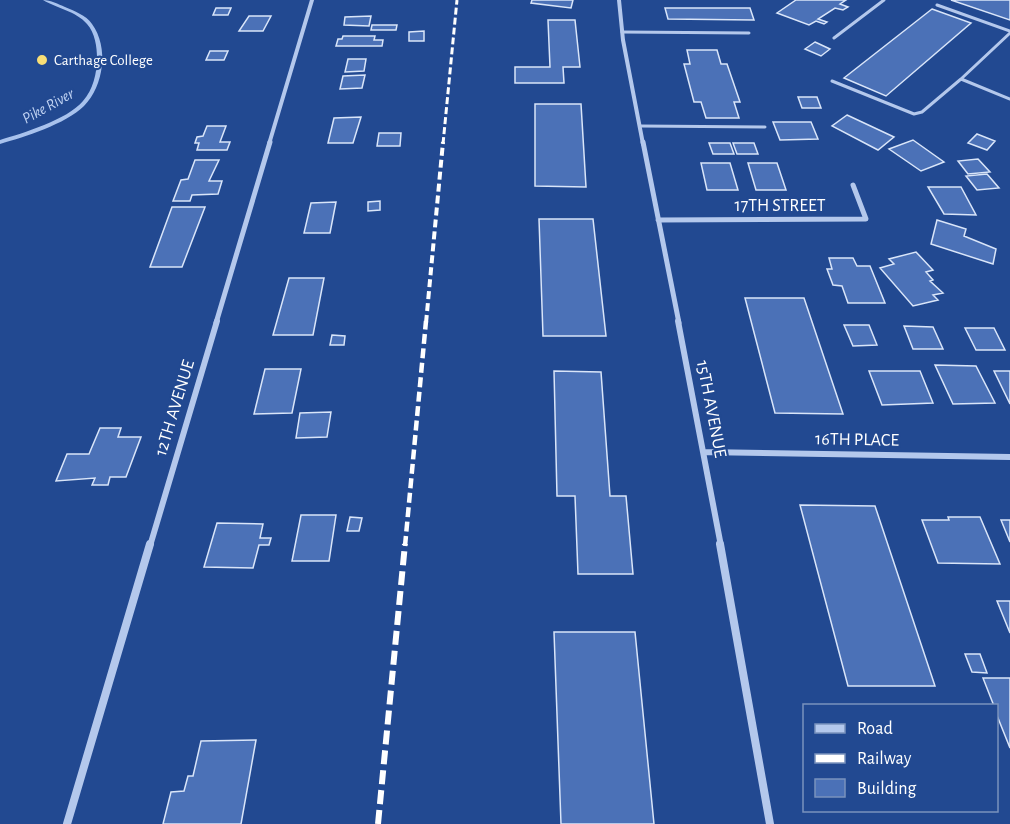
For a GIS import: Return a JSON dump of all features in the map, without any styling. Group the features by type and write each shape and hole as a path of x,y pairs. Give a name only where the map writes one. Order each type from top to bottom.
{"street":[{"name":"12TH AVENUE","path":"67,824 312,0"},
{"name":"15TH AVENUE","path":"619,0 622,32 704,452 770,824"},
{"name":"17TH STREET","path":"658,220 866,219 853,185"},
{"name":"16TH PLACE","path":"704,452 1010,457"}],"lane":[{"path":"834,38 884,0"},
{"path":"832,81 914,114 922,112 961,79 1010,32 937,4"},
{"path":"622,32 749,33"},
{"path":"961,79 1010,99"},
{"path":"640,126 765,127"}],"building":[{"path":"532,0 573,0 571,8 531,3"},
{"path":"796,0 846,0 840,4 848,7 843,10 835,8 818,19 827,22 824,24 816,21 809,25 777,13"},
{"path":"951,0 1010,0 1010,20"},
{"path":"216,8 231,8 228,15 213,15"},
{"path":"665,8 750,8 754,20 668,19"},
{"path":"932,9 971,23 886,96 844,78"},
{"path":"249,16 271,16 263,31 239,31"},
{"path":"371,16 369,26 344,25 345,17"},
{"path":"548,20 575,20 580,67 563,67 564,83 515,83 515,67 550,67"},
{"path":"372,25 397,25 396,30 371,30"},
{"path":"424,31 424,41 409,41 409,32"},
{"path":"343,36 375,36 374,40 383,40 382,46 336,46 338,39 342,39"},
{"path":"815,42 830,49 821,56 805,49"},
{"path":"687,50 717,50 721,64 727,64 740,102 734,102 739,118 706,118 701,102 694,102 684,64 690,64"},
{"path":"210,51 228,51 224,60 206,60"},
{"path":"348,59 366,59 364,71 345,72"},
{"path":"365,75 362,88 340,89 343,76"},
{"path":"798,97 817,97 821,108 802,108"},
{"path":"535,104 581,104 586,187 535,186"},
{"path":"847,115 894,137 878,150 832,126"},
{"path":"361,117 353,143 328,143 334,118"},
{"path":"773,122 811,122 818,139 780,140"},
{"path":"207,126 226,126 220,142 230,142 227,150 197,150 199,143 195,143 197,137 203,136"},
{"path":"379,133 401,133 400,146 377,146"},
{"path":"977,134 995,141 987,150 968,143"},
{"path":"913,140 944,162 921,171 889,149"},
{"path":"709,143 730,143 734,154 713,154"},
{"path":"733,143 754,143 758,154 737,154"},
{"path":"978,159 990,172 968,174 958,161"},
{"path":"195,160 219,160 209,181 222,181 218,194 192,195 190,201 173,201 181,180 188,179"},
{"path":"701,163 730,163 738,190 707,190"},
{"path":"748,163 777,163 786,190 756,190"},
{"path":"987,174 999,188 977,190 966,176"},
{"path":"928,187 961,187 976,215 944,214"},
{"path":"380,201 380,210 368,211 368,202"},
{"path":"336,202 330,233 304,233 311,203"},
{"path":"172,207 205,207 182,267 150,267"},
{"path":"539,219 593,219 606,336 543,336"},
{"path":"937,220 966,229 964,236 996,249 993,264 931,244"},
{"path":"916,252 933,270 926,272 933,280 930,281 943,293 933,295 938,300 913,306 880,268 894,264 889,259"},
{"path":"829,258 853,258 857,266 870,266 885,303 848,303 842,286 833,285 827,269 832,269"},
{"path":"289,278 324,278 313,335 273,335"},
{"path":"745,298 804,298 843,414 775,413"},
{"path":"844,325 869,325 877,345 853,346"},
{"path":"904,326 933,327 943,349 913,349"},
{"path":"965,328 994,328 1005,350 976,350"},
{"path":"332,335 345,336 344,345 330,345"},
{"path":"935,365 976,366 995,403 953,404"},
{"path":"265,369 301,369 292,413 254,414"},
{"path":"554,371 601,372 610,496 626,496 633,574 578,574 575,496 557,496"},
{"path":"869,371 920,371 933,403 882,405"},
{"path":"994,371 1010,371 1010,404"},
{"path":"331,412 327,437 296,438 300,413"},
{"path":"100,428 121,428 118,437 141,437 126,477 110,477 108,485 92,485 95,478 56,481 67,454 89,454"},
{"path":"800,505 875,506 935,686 848,686"},
{"path":"301,515 336,515 329,561 292,561"},
{"path":"350,517 362,518 359,531 347,531"},
{"path":"948,517 980,517 1000,564 938,563 922,520 949,520"},
{"path":"1001,520 1010,520 1010,542"},
{"path":"217,523 263,524 260,538 271,538 269,545 259,545 253,568 204,567"},
{"path":"997,601 1010,601 1010,633"},
{"path":"554,632 635,632 654,824 561,824"},
{"path":"965,654 980,654 987,673 972,672"},
{"path":"983,678 1010,678 1010,748 998,718 998,704 993,704"},
{"path":"256,740 241,824 163,824 171,792 184,791 188,776 193,776 201,741"}],"waterway":[{"name":"Pike River","path":"0,142 44,126 77,109 90,95 98,75 100,53 90,24 75,13 45,0"}],"railway":[{"path":"443,144 457,0"},
{"path":"426,323 443,142"},
{"path":"405,546 426,321"},
{"path":"378,824 405,544"}],"place":[{"name":"Carthage College","path":"42,60"}]}
